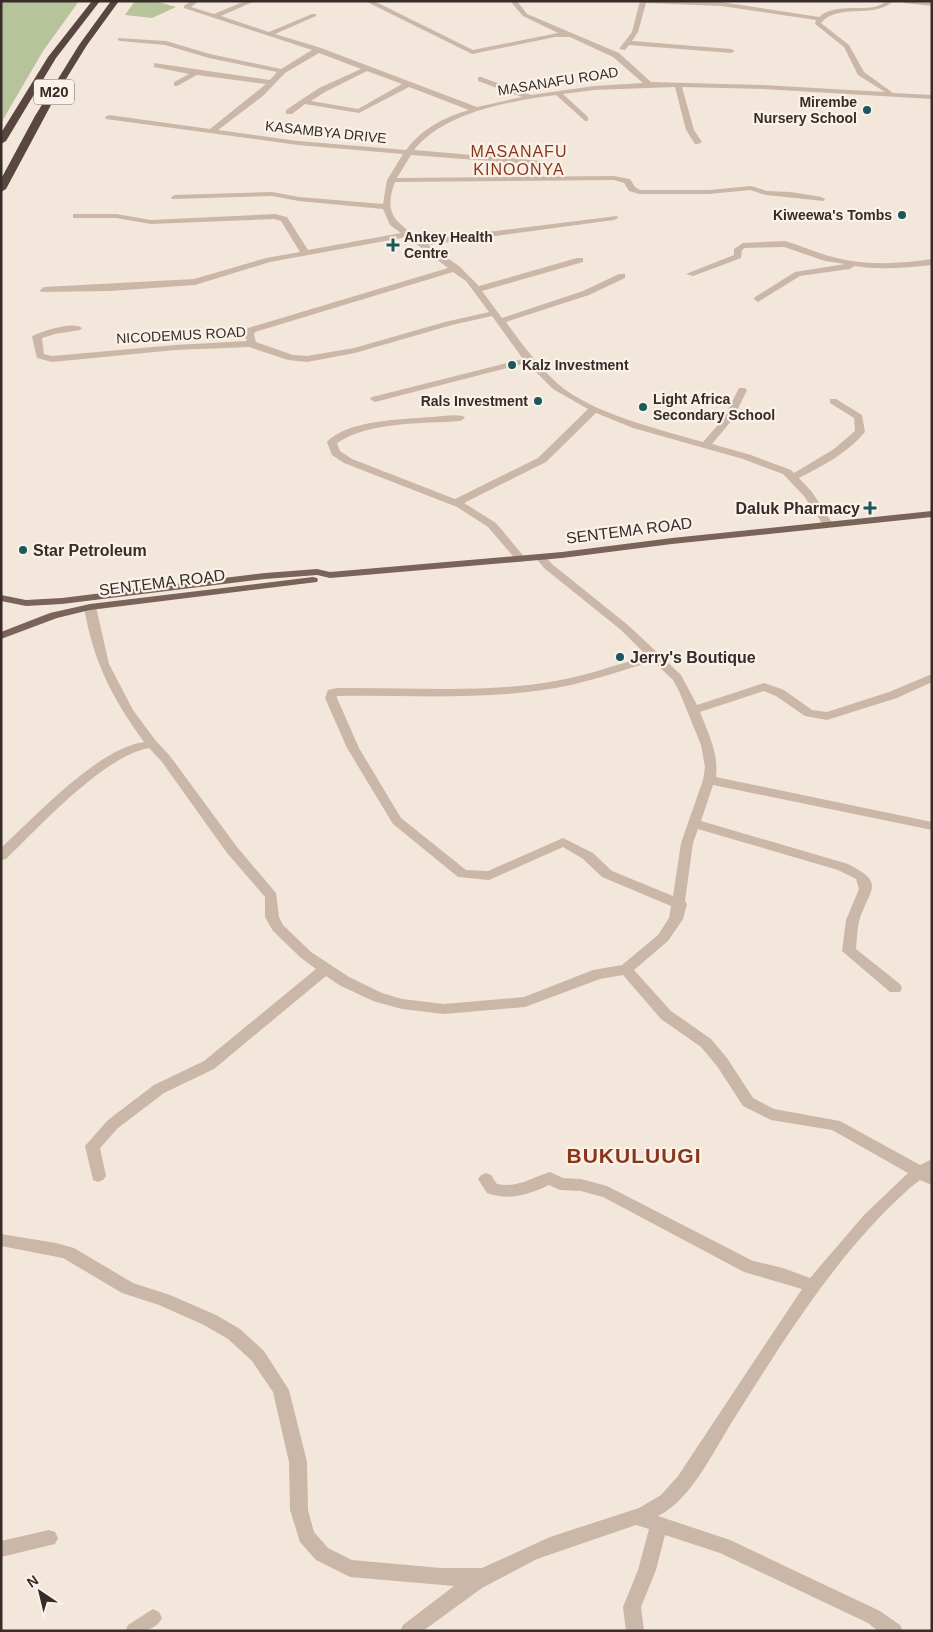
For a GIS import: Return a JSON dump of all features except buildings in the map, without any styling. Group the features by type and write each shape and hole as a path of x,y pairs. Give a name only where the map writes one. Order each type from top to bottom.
{"highway":[{"name":"M20","path":"1,141 52,57 96,1"},
{"name":"M20","path":"1,188 30,131 92,31 115,1"}],"main road":[{"name":"SENTEMA ROAD","path":"1,598 26,603 62,601 264,576 317,572 330,575 521,559 932,514"},
{"name":"SENTEMA ROAD","path":"1,636 54,615 90,607 318,580 330,575"}],"street":[{"path":"196,1 186,7 318,50 478,110"},
{"path":"212,17 252,1"},
{"path":"368,1 472,52 566,34"},
{"path":"513,1 525,15 566,34 577,36 616,55 648,83"},
{"path":"616,55 628,43 635,32 643,1 719,3 820,19"},
{"path":"890,1 887,5 878,8 835,9 817,21 819,26 847,46 861,74 894,94"},
{"path":"904,1 932,4"},
{"path":"269,34 314,15"},
{"path":"120,38 166,43 210,56 282,71"},
{"path":"628,43 731,51"},
{"path":"212,131 260,94 282,71 318,50"},
{"path":"157,65 196,73 271,82"},
{"path":"289,112 322,90 366,69"},
{"path":"177,84 196,73"},
{"path":"481,79 530,97"},
{"name":"MASANAFU ROAD","path":"387,207 388,188 391,180 408,153 421,137 439,124 478,110 530,97 648,83 932,96"},
{"path":"305,102 330,108 341,107 359,111 408,84"},
{"path":"678,84 690,130 698,142"},
{"path":"558,93 585,119"},
{"name":"KASAMBYA DRIVE","path":"109,117 298,143 542,163"},
{"path":"391,180 608,178 627,181 632,189 639,192 709,192 751,188 766,193 791,194 821,199"},
{"path":"175,197 264,194 387,207 389,217 393,223 456,268 478,289 529,360 556,387 594,409 636,426 772,465 794,477 828,524"},
{"path":"76,216 116,216 151,222 275,216 284,219 306,254"},
{"path":"421,243 614,218"},
{"path":"44,290 195,282 259,262 409,234"},
{"path":"690,274 738,256 738,248 743,246 785,244 828,259 858,265 886,267 932,262"},
{"path":"478,289 580,260"},
{"path":"758,299 798,274 858,265"},
{"path":"253,345 249,331 251,330 456,268"},
{"name":"NICODEMUS ROAD","path":"77,328 53,331 37,337 40,356 52,359 148,348 253,345 288,358 306,359 368,347 467,318 498,317 586,293 622,276"},
{"path":"375,399 442,381 489,372 529,360"},
{"path":"706,446 728,419 742,390"},
{"path":"794,477 830,456 860,432 861,421 859,417 833,401"},
{"path":"456,503 542,460 594,409"},
{"path":"460,418 379,425 340,437 332,442 336,453 348,461 456,503 492,526 521,559"},
{"path":"90,607 93,628 105,671 136,723 152,744 166,758 232,850 271,896 272,916 278,928 306,956 344,981 402,1004 444,1009 525,1002 598,974 626,969 663,938 676,919 680,904 681,875 687,843 709,780 711,767 707,745 694,710 677,678 625,628 548,566 540,557"},
{"path":"656,657 579,680 542,687 446,694 337,692 332,694 331,698 353,748 397,820 463,874 488,876 562,842 588,856 607,874 680,904"},
{"path":"694,710 764,687 780,693 808,714 826,716 893,696 932,677"},
{"path":"1,856 102,766 138,746 152,744"},
{"path":"709,780 932,826"},
{"path":"694,823 843,867 861,876 866,882 866,889 853,920 849,951 895,988"},
{"path":"98,1176 92,1146 113,1124 159,1089 208,1065 326,968"},
{"path":"409,1631 460,1590 482,1577 551,1544 636,1517 665,1503 690,1472 783,1328 843,1247 889,1198 928,1172 836,1125 771,1114 748,1102 722,1062 706,1043 650,1000 626,969"},
{"path":"486,1179 492,1189 505,1194 525,1190 550,1178 560,1184 580,1185 607,1192 750,1267 783,1275 813,1286"},
{"path":"1,1240 56,1249 68,1253 120,1284 210,1320 234,1334 258,1356 281,1390 298,1462 299,1510 306,1536 322,1554 350,1568 441,1577 482,1577"},
{"path":"636,1517 724,1546 874,1617 894,1631"},
{"path":"635,1631 632,1606 647,1570 659,1524"},
{"path":"1,1549 49,1538"},
{"path":"134,1631 153,1618"}],"green space":[{"path":"1,1 79,1 43,51 1,123"},
{"path":"135,1 155,1 176,7 152,18 125,15"}],"place":[{"name":"Mirembe Nursery School","path":"867,110"},
{"name":"Kiweewa's Tombs","path":"902,215"},
{"name":"Ankey Health Centre","path":"393,245"},
{"name":"Kalz Investment","path":"512,365"},
{"name":"Rals Investment","path":"538,401"},
{"name":"Light Africa Secondary School","path":"643,407"},
{"name":"Daluk Pharmacy","path":"870,508"},
{"name":"Star Petroleum","path":"23,550"},
{"name":"Jerry's Boutique","path":"620,657"}],"district":[{"name":"MASANAFU KINOONYA","path":"519,160"},
{"name":"BUKULUUGI","path":"634,1156"}]}
